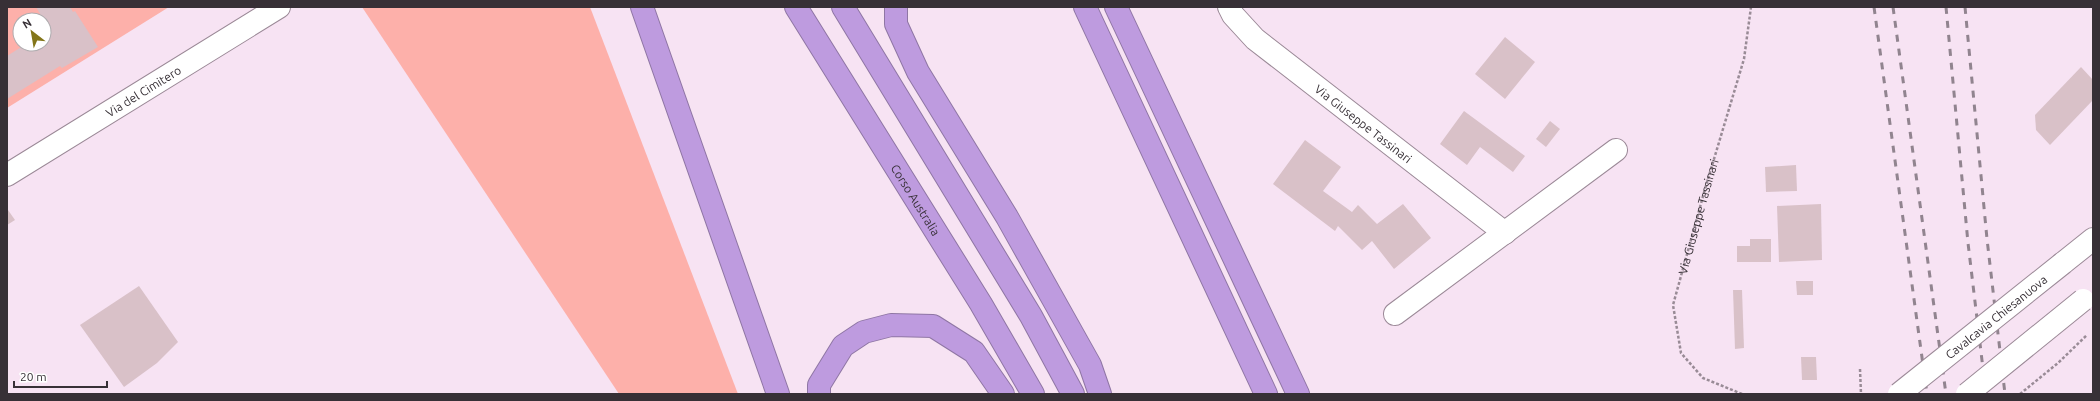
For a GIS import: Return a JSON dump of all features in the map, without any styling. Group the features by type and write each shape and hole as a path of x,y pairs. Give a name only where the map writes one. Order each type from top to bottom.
{"highway":[{"path":"642,7 778,394"},
{"name":"Corso Australia","path":"796,7 981,304 1033,394"},
{"path":"843,7 1031,316 1073,394"},
{"path":"896,7 896,24 918,72 1008,217 1090,366 1100,394"},
{"path":"1085,7 1266,394"},
{"path":"1116,7 1298,394"},
{"path":"819,394 819,385 844,346 864,332 891,325 933,326 940,330 974,352 1003,394"}],"street":[{"name":"Via del Cimitero","path":"7,175 279,7"},
{"name":"Via Giuseppe Tassinari","path":"1229,7 1233,15 1255,39 1506,233"},
{"path":"1395,314 1616,150"},
{"name":"Cavalcavia Chiesanuova","path":"1899,394 2093,239"},
{"path":"1967,394 2088,295"}],"path":[{"name":"Via Giuseppe Tassinari","path":"1742,394 1703,378 1681,353 1673,305 1705,189 1744,59 1751,7"},
{"path":"2020,394 2058,363 2088,333"},
{"path":"1860,369 1861,394"}],"shaded area":[{"path":"7,7 169,7 7,108"},
{"path":"362,7 590,7 738,394 619,394"}],"building":[{"path":"36,7 70,7 73,12 75,11 98,47 62,68 60,66 7,99 7,56 13,52 52,52 52,12 39,12"},
{"path":"1505,37 1535,62 1505,99 1475,74"},
{"path":"2081,67 2093,80 2093,100 2050,145 2036,130 2035,115"},
{"path":"1464,111 1525,156 1513,172 1480,147 1467,165 1440,144"},
{"path":"1550,121 1560,129 1546,147 1536,139"},
{"path":"1305,140 1341,167 1323,191 1352,212 1358,205 1377,224 1403,204 1431,238 1394,269 1372,241 1362,250 1338,226 1335,231 1273,184"},
{"path":"1796,165 1797,191 1766,192 1765,167"},
{"path":"1821,204 1822,260 1779,262 1777,206"},
{"path":"8,210 15,220 7,225 7,211"},
{"path":"1750,239 1771,239 1771,262 1737,262 1737,246 1750,246"},
{"path":"1796,281 1813,281 1813,295 1797,295"},
{"path":"139,286 178,342 157,363 124,387 80,325"},
{"path":"1733,290 1742,290 1744,348 1735,349"},
{"path":"1801,357 1816,357 1817,380 1802,380"}],"railway":[{"path":"1874,7 1927,394"},
{"path":"1893,7 1946,394"},
{"path":"1946,7 1968,243 1986,394"},
{"path":"1965,7 1987,239 2005,394"}]}
